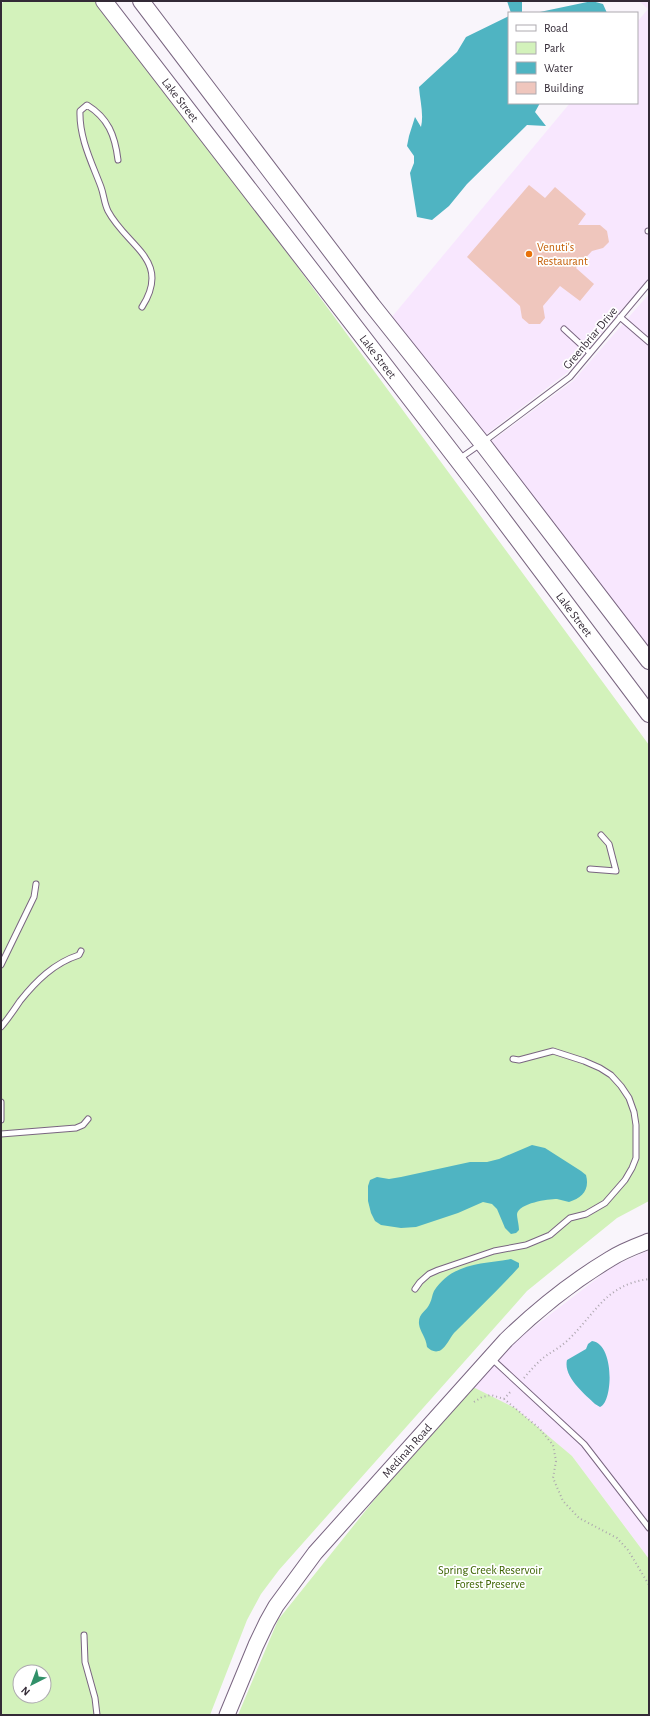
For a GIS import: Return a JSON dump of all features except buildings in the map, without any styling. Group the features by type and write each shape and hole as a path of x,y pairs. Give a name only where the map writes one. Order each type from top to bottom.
{"main road":[{"name":"Lake Street","path":"104,1 457,460 649,714"},
{"path":"141,1 372,305 482,443 649,661"},
{"name":"Medinah Road","path":"227,1715 256,1645 276,1606 315,1553 518,1328 569,1288 611,1258 649,1241"}],"lane":[{"path":"118,160 116,147 105,120 98,112 86,105 80,111 81,131 88,156 101,187 108,210 122,232 134,243 147,260 153,280 152,289 142,307"},
{"name":"Greenbriar Drive","path":"457,460 482,443 570,376 649,283"},
{"path":"620,317 649,342"},
{"path":"564,329 590,353"},
{"path":"590,869 616,871 609,844 601,834"},
{"path":"1,965 34,897 36,884"},
{"path":"1,1027 30,988 60,962 79,955 81,951"},
{"path":"415,1289 429,1274 438,1270 494,1251 526,1245 550,1235 570,1218 586,1214 605,1203 620,1186 632,1168 636,1158 634,1112 629,1098 611,1075 584,1061 554,1051 519,1060 513,1059"},
{"path":"1,1102 1,1120"},
{"path":"1,1134 76,1128 83,1125 88,1118"},
{"path":"490,1358 584,1444 649,1528"},
{"path":"84,1635 85,1662 95,1698 97,1715"}],"path":[{"path":"504,1399 542,1359 567,1341 605,1298 618,1288 637,1281 649,1279"},
{"path":"474,1402 482,1396 492,1395 504,1399 539,1428 552,1445 556,1461 553,1478 563,1501 579,1518 616,1538 628,1550 649,1584"}],"shaded area":[{"path":"639,1 649,1 649,278 568,372 484,436 391,318 569,104 638,104 638,21 648,9"},
{"path":"649,294 649,654 489,443 573,381"},
{"path":"649,1250 649,1559 572,1456 473,1387 509,1346 612,1267"}],"green space":[{"path":"4,1 102,1 649,745 649,1201 617,1218 527,1291 279,1570 261,1594 247,1620 210,1715 1,1715 1,5"},
{"name":"Spring Creek Reservoir Forest Preserve","path":"467,1384 515,1408 572,1456 649,1559 649,1715 238,1715 278,1620"}],"water":[{"path":"507,1 522,1 522,12 511,12"},
{"path":"592,1 603,4 607,12 540,12"},
{"path":"508,16 508,104 539,104 535,112 546,126 527,125 467,184 449,206 432,220 417,217 410,173 414,163 414,156 407,146 415,117 421,127 422,112 419,87 457,52 466,37"},
{"path":"532,1145 545,1148 581,1171 586,1175 587,1185 581,1196 569,1202 553,1199 534,1202 523,1207 517,1214 519,1230 516,1233 511,1234 505,1228 497,1209 492,1204 483,1202 458,1213 416,1227 401,1228 381,1225 375,1221 371,1213 368,1201 368,1186 370,1180 377,1177 389,1179 470,1162 487,1162 499,1159"},
{"path":"511,1259 519,1263 519,1267 454,1333 443,1349 435,1351 427,1347 419,1320 421,1315 429,1306 434,1291 441,1282 449,1275 468,1266"},
{"path":"592,1341 599,1345 605,1352 610,1374 607,1395 604,1403 600,1407 595,1404 571,1379 567,1366 567,1360 586,1349 588,1344"}],"place":[{"name":"Venuti's Restaurant","path":"529,254"}]}
